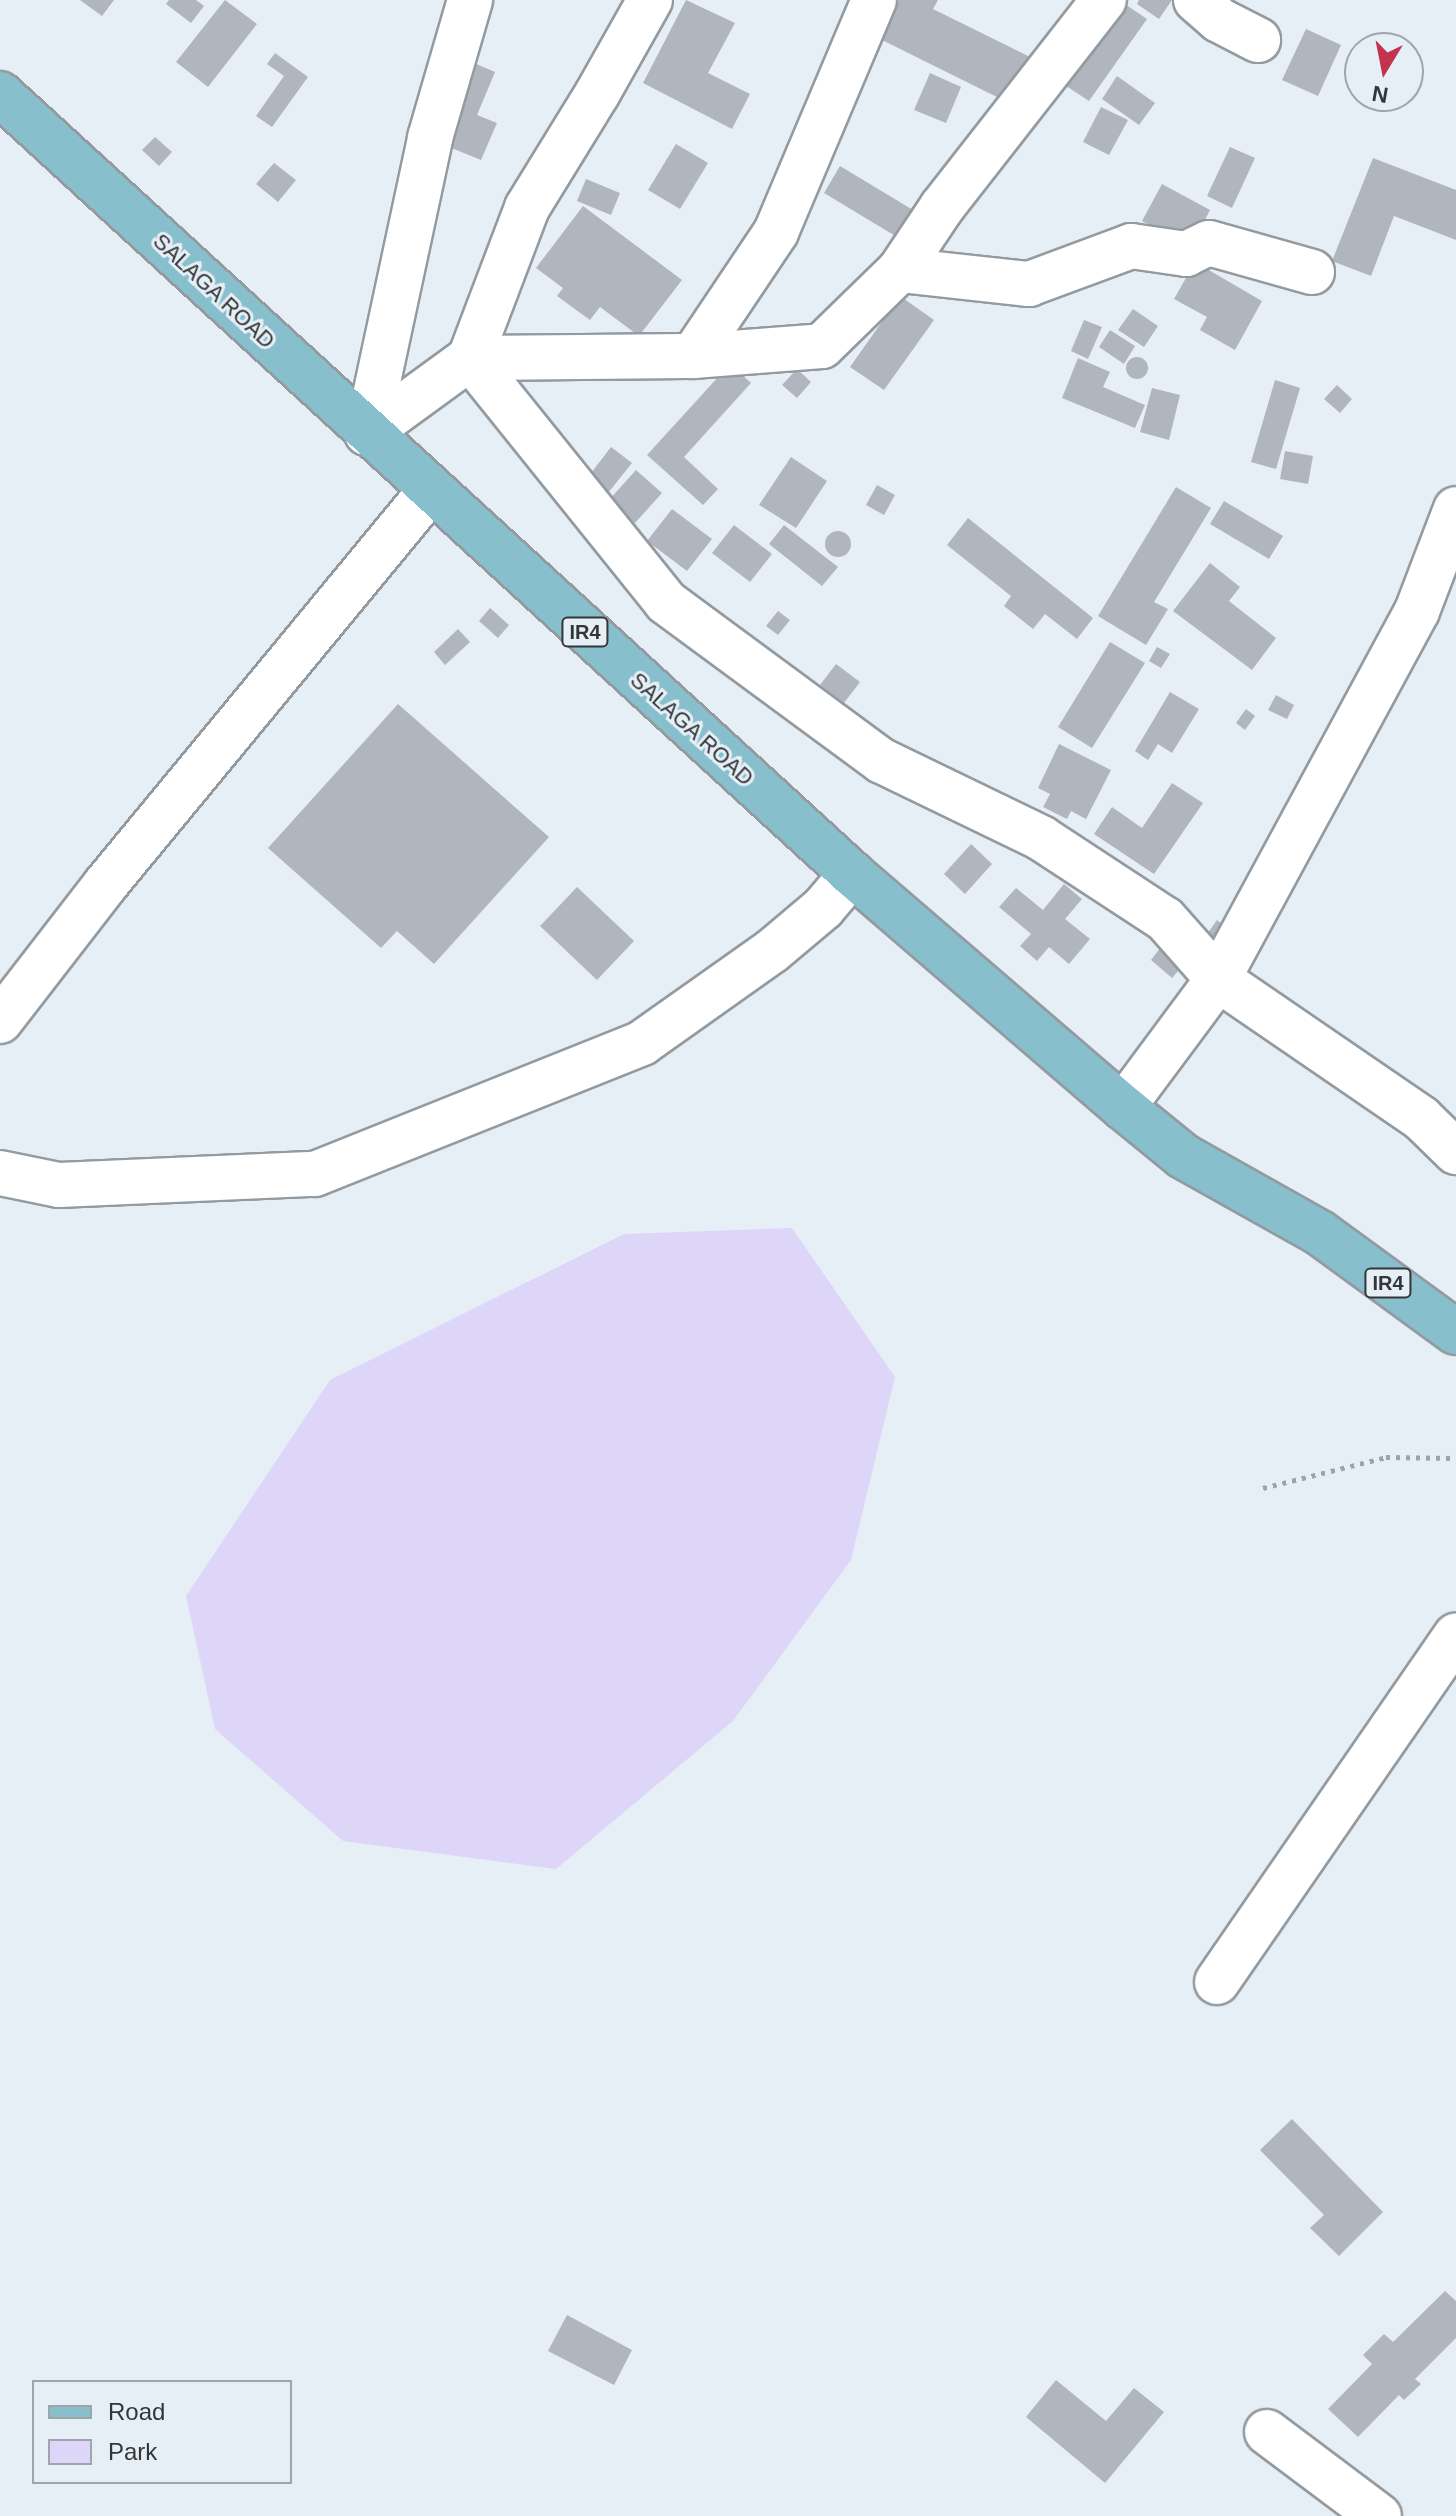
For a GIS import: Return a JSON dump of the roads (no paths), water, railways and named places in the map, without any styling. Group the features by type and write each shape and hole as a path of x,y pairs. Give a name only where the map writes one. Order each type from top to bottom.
{"main road":[{"name":"SALAGA ROAD","path":"0,94 430,491 852,874 1123,1107 1183,1156 1320,1233 1456,1332"}],"street":[{"path":"367,433 430,138 470,0"},
{"path":"367,433 470,358 527,208 650,0"},
{"path":"693,356 776,232 874,0"},
{"path":"470,358 693,356 822,346 900,270 942,207 1104,0"},
{"path":"1196,0 1219,20 1258,40"},
{"path":"900,270 1029,284 1131,246 1186,254 1209,243 1312,272"},
{"path":"470,358 666,602 882,761 1041,838 1165,919 1218,979 1421,1118 1456,1152"},
{"path":"0,1021 105,885 430,491"},
{"path":"1123,1107 1218,979 1417,611 1456,509"},
{"path":"0,1173 59,1185 315,1174 642,1043 772,951 823,908 852,874"},
{"path":"1217,1982 1456,1636"},
{"path":"1267,2432 1379,2516"}]}
